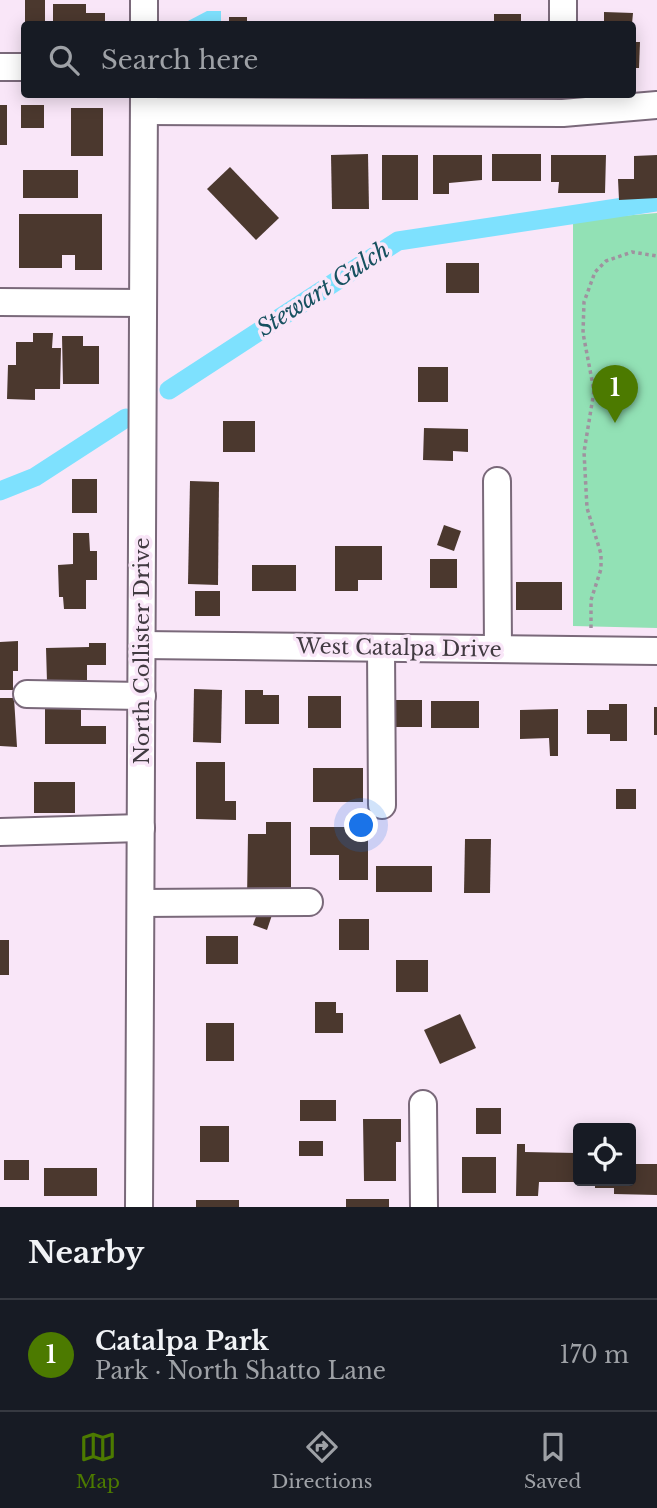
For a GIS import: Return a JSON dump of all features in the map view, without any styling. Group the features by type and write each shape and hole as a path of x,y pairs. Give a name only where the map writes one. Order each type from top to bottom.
{"street":[{"path":"144,0 144,21"},
{"path":"563,0 563,21"},
{"path":"0,67 21,67"},
{"path":"144,103 657,105"},
{"name":"North Collister Drive","path":"139,1207 144,103"},
{"path":"0,302 143,303"},
{"path":"497,481 498,649"},
{"name":"West Catalpa Drive","path":"142,645 657,651"},
{"path":"381,648 382,805"},
{"path":"27,694 142,695"},
{"path":"0,832 141,828"},
{"path":"141,903 309,902"},
{"path":"423,1104 424,1207"}],"path":[{"path":"591,633 591,600 601,569 601,554 587,508 584,452 594,391 583,333 584,302 595,272 606,261 632,252 657,256"}],"green space":[{"path":"657,213 657,628 573,626 573,220"}],"water":[{"path":"207,11 221,11 221,21 188,21"}],"building":[{"path":"25,0 45,0 45,21 25,21"},
{"path":"53,4 86,4 86,13 105,13 105,21 53,21"},
{"path":"604,12 633,13 632,21 604,21"},
{"path":"494,14 521,14 521,21 494,21"},
{"path":"229,17 247,17 247,21 229,21"},
{"path":"636,42 640,42 639,68 636,68"},
{"path":"0,105 7,105 7,145 0,145"},
{"path":"21,105 44,105 44,128 21,128"},
{"path":"71,108 103,108 103,156 71,156"},
{"path":"368,154 369,209 332,209 331,155"},
{"path":"492,154 541,154 541,181 492,181"},
{"path":"382,155 418,155 418,200 382,200"},
{"path":"433,155 482,155 482,180 449,183 449,194 433,194"},
{"path":"551,155 606,155 605,193 558,193 559,182 551,182"},
{"path":"657,155 657,198 619,200 618,179 634,179 634,156"},
{"path":"230,167 279,218 256,240 207,189"},
{"path":"23,170 78,170 78,198 23,198"},
{"path":"19,214 102,214 102,270 75,270 75,255 62,255 62,268 19,268"},
{"path":"446,263 479,263 479,293 446,293"},
{"path":"33,333 53,333 52,348 61,348 60,389 35,389 35,400 7,399 8,365 16,365 16,342 33,342"},
{"path":"62,336 83,336 83,346 99,346 99,384 63,384"},
{"path":"418,367 448,367 448,402 418,402"},
{"path":"223,421 255,421 255,452 223,452"},
{"path":"424,428 468,429 468,452 453,451 453,461 423,460"},
{"path":"72,479 97,479 97,513 72,513"},
{"path":"190,481 219,482 218,585 188,584"},
{"path":"444,525 461,531 454,551 437,545"},
{"path":"73,533 89,533 90,551 97,551 97,580 86,580 86,609 64,609 63,597 59,597 58,565 73,564"},
{"path":"335,546 382,546 382,580 358,580 358,591 335,591"},
{"path":"430,559 457,559 457,588 430,588"},
{"path":"252,565 296,565 296,591 252,591"},
{"path":"516,582 562,582 562,610 516,610"},
{"path":"195,591 220,591 220,616 195,616"},
{"path":"18,641 18,671 13,671 13,690 0,690 0,642"},
{"path":"89,643 106,643 106,665 87,665 87,682 47,682 46,648 89,647"},
{"path":"194,689 222,690 221,743 193,742"},
{"path":"245,690 263,690 263,695 279,695 279,724 245,724"},
{"path":"308,696 341,696 341,728 308,728"},
{"path":"0,698 14,698 17,747 0,746"},
{"path":"386,700 422,700 422,727 386,727"},
{"path":"431,701 479,701 479,728 431,728"},
{"path":"609,704 627,704 627,741 610,741 610,734 587,734 587,710 609,710"},
{"path":"654,707 657,707 657,735 654,735"},
{"path":"45,708 81,708 81,726 106,726 106,744 45,744"},
{"path":"558,709 558,756 550,756 549,738 520,739 520,710"},
{"path":"196,762 225,762 225,801 236,801 236,820 196,819"},
{"path":"313,768 363,768 363,802 313,802"},
{"path":"34,782 75,782 75,813 34,813"},
{"path":"616,789 636,789 636,809 616,809"},
{"path":"266,822 291,822 291,900 247,899 248,834 266,834"},
{"path":"310,827 368,827 368,880 339,880 339,855 310,855"},
{"path":"465,839 491,839 490,893 464,893"},
{"path":"376,866 432,866 432,892 376,892"},
{"path":"258,911 272,915 267,930 253,925"},
{"path":"339,919 369,919 369,950 339,950"},
{"path":"206,936 238,936 238,964 206,964"},
{"path":"0,940 9,940 9,975 0,975"},
{"path":"396,960 428,960 428,992 396,992"},
{"path":"315,1002 336,1002 336,1013 343,1013 343,1033 315,1033"},
{"path":"460,1014 476,1048 440,1064 424,1030"},
{"path":"206,1023 234,1023 234,1061 206,1061"},
{"path":"300,1100 336,1100 336,1121 300,1121"},
{"path":"476,1108 501,1108 501,1134 476,1134"},
{"path":"363,1119 401,1119 401,1142 396,1142 396,1181 364,1181"},
{"path":"200,1126 229,1126 229,1162 200,1162"},
{"path":"299,1141 323,1141 323,1156 299,1156"},
{"path":"517,1144 525,1144 525,1152 573,1153 573,1182 539,1182 538,1196 516,1196"},
{"path":"462,1157 496,1157 496,1193 462,1193"},
{"path":"4,1160 29,1160 29,1180 4,1180"},
{"path":"636,1164 657,1164 657,1195 614,1194 614,1188 595,1188 636,1186"},
{"path":"44,1168 97,1168 97,1196 44,1196"},
{"path":"346,1199 389,1199 389,1207 346,1207"},
{"path":"196,1200 239,1200 239,1207 196,1207"}],"waterway":[{"name":"Stewart Gulch","path":"169,390 398,241 657,202"},
{"name":"Stewart Gulch","path":"0,491 35,477 126,418"}],"place":[{"name":"Catalpa Park","path":"615,423"}]}
